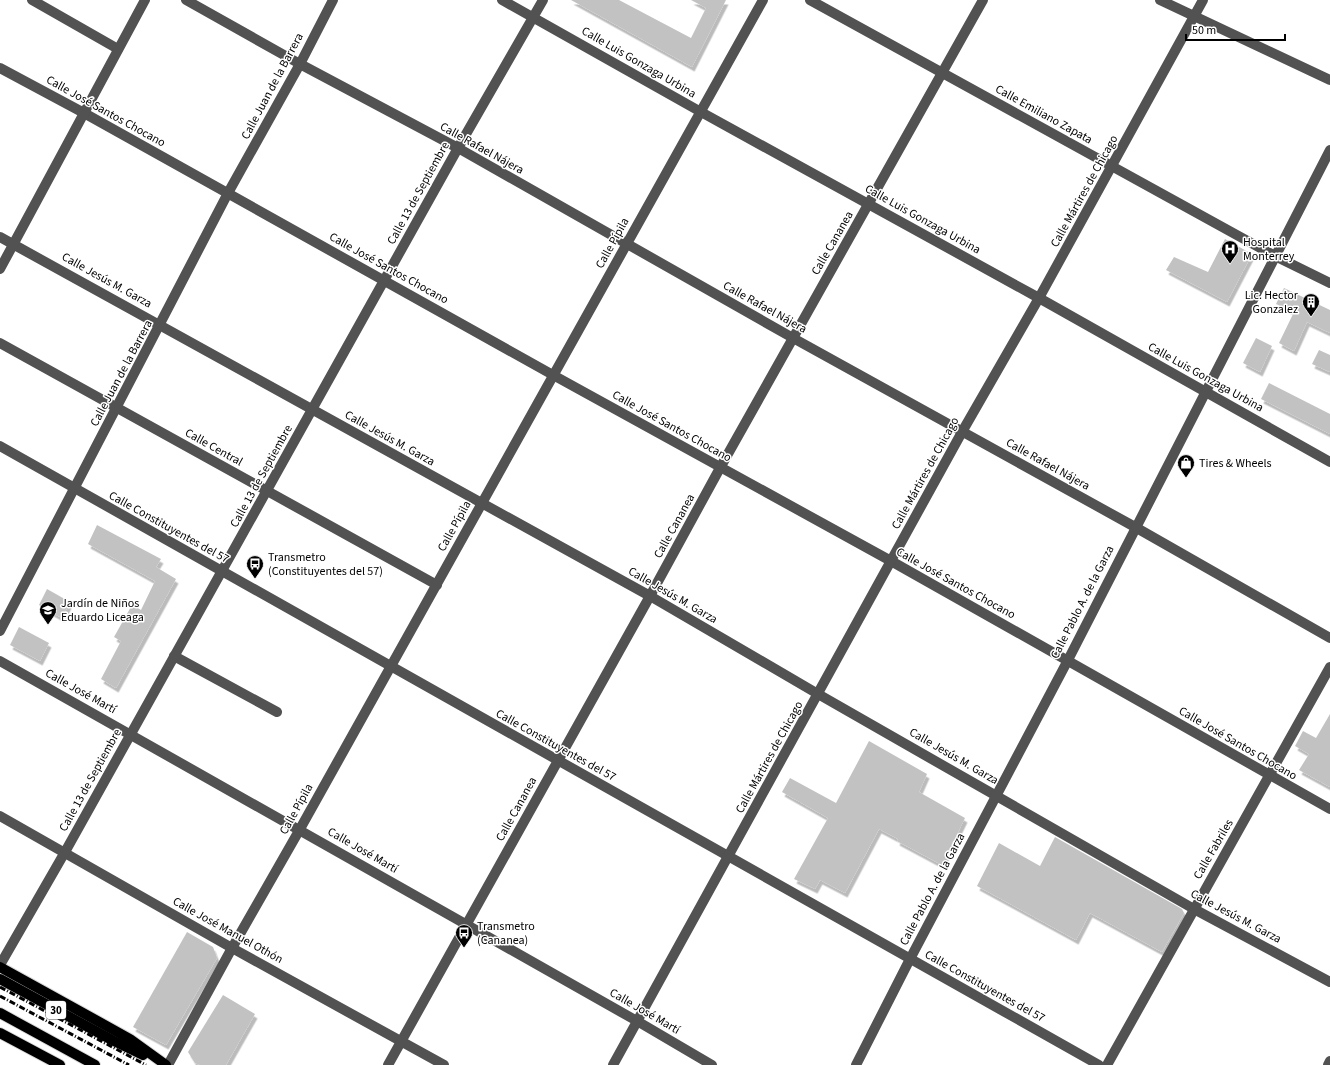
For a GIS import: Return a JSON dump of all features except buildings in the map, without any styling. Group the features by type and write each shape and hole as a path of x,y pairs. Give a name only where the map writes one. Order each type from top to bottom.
{"main road":[{"path":"0,966 130,1040 166,1065"},
{"name":"30","path":"0,979 112,1040 166,1065"},
{"name":"30","path":"0,1013 95,1065"},
{"path":"0,1033 60,1065"}],"street":[{"path":"32,0 118,49"},
{"path":"0,269 145,0"},
{"name":"Calle Rafael Nájera","path":"186,0 300,64 458,148 793,338 1136,527 1330,638"},
{"name":"Calle Juan de la Barrera","path":"0,631 228,194 300,64 333,0"},
{"name":"Calle Luis Gonzaga Urbina","path":"502,0 701,112 1039,298 1330,462"},
{"name":"Calle 13 de Septiembre","path":"0,966 313,410 458,148 543,0"},
{"name":"Calle Pípila","path":"166,1065 391,667 763,0"},
{"name":"Calle Emiliano Zapata","path":"810,0 1275,256 1330,283"},
{"name":"Calle Cananea","path":"388,1065 720,468 870,204 942,72 984,0"},
{"path":"1160,0 1330,80"},
{"name":"Calle Mártires de Chicago","path":"613,1065 962,432 1039,298 1203,0"},
{"name":"Calle José Santos Chocano","path":"0,68 84,113 720,468 891,561 1330,809"},
{"name":"Calle Pablo A. de la Garza","path":"856,1065 910,959 1068,660 1330,150"},
{"name":"Calle Jesús M. Garza","path":"0,237 650,596 1194,909 1330,982"},
{"name":"Calle Central","path":"0,343 436,585"},
{"name":"Calle Constituyentes del 57","path":"0,446 1099,1065"},
{"path":"174,656 277,712"},
{"name":"Calle José Martí","path":"0,661 300,829 712,1065"},
{"name":"Calle Fabriles","path":"1107,1065 1330,667"},
{"name":"Calle José Manuel Othón","path":"0,816 232,948 444,1065"},
{"path":"1328,1065 1330,1061"}],"railway":[{"path":"0,987 146,1065"},
{"path":"0,996 129,1065"}],"place":[{"name":"Hospital Monterrey","path":"1230,264"},
{"name":"Lic. Hector Gonzalez","path":"1311,317"},
{"name":"Tires & Wheels","path":"1186,478"},
{"name":"Transmetro (Constituyentes del 57)","path":"255,579"},
{"name":"Jardín de Niños Eduardo Liceaga","path":"48,625"},
{"name":"Transmetro (Cananea)","path":"464,948"}]}
